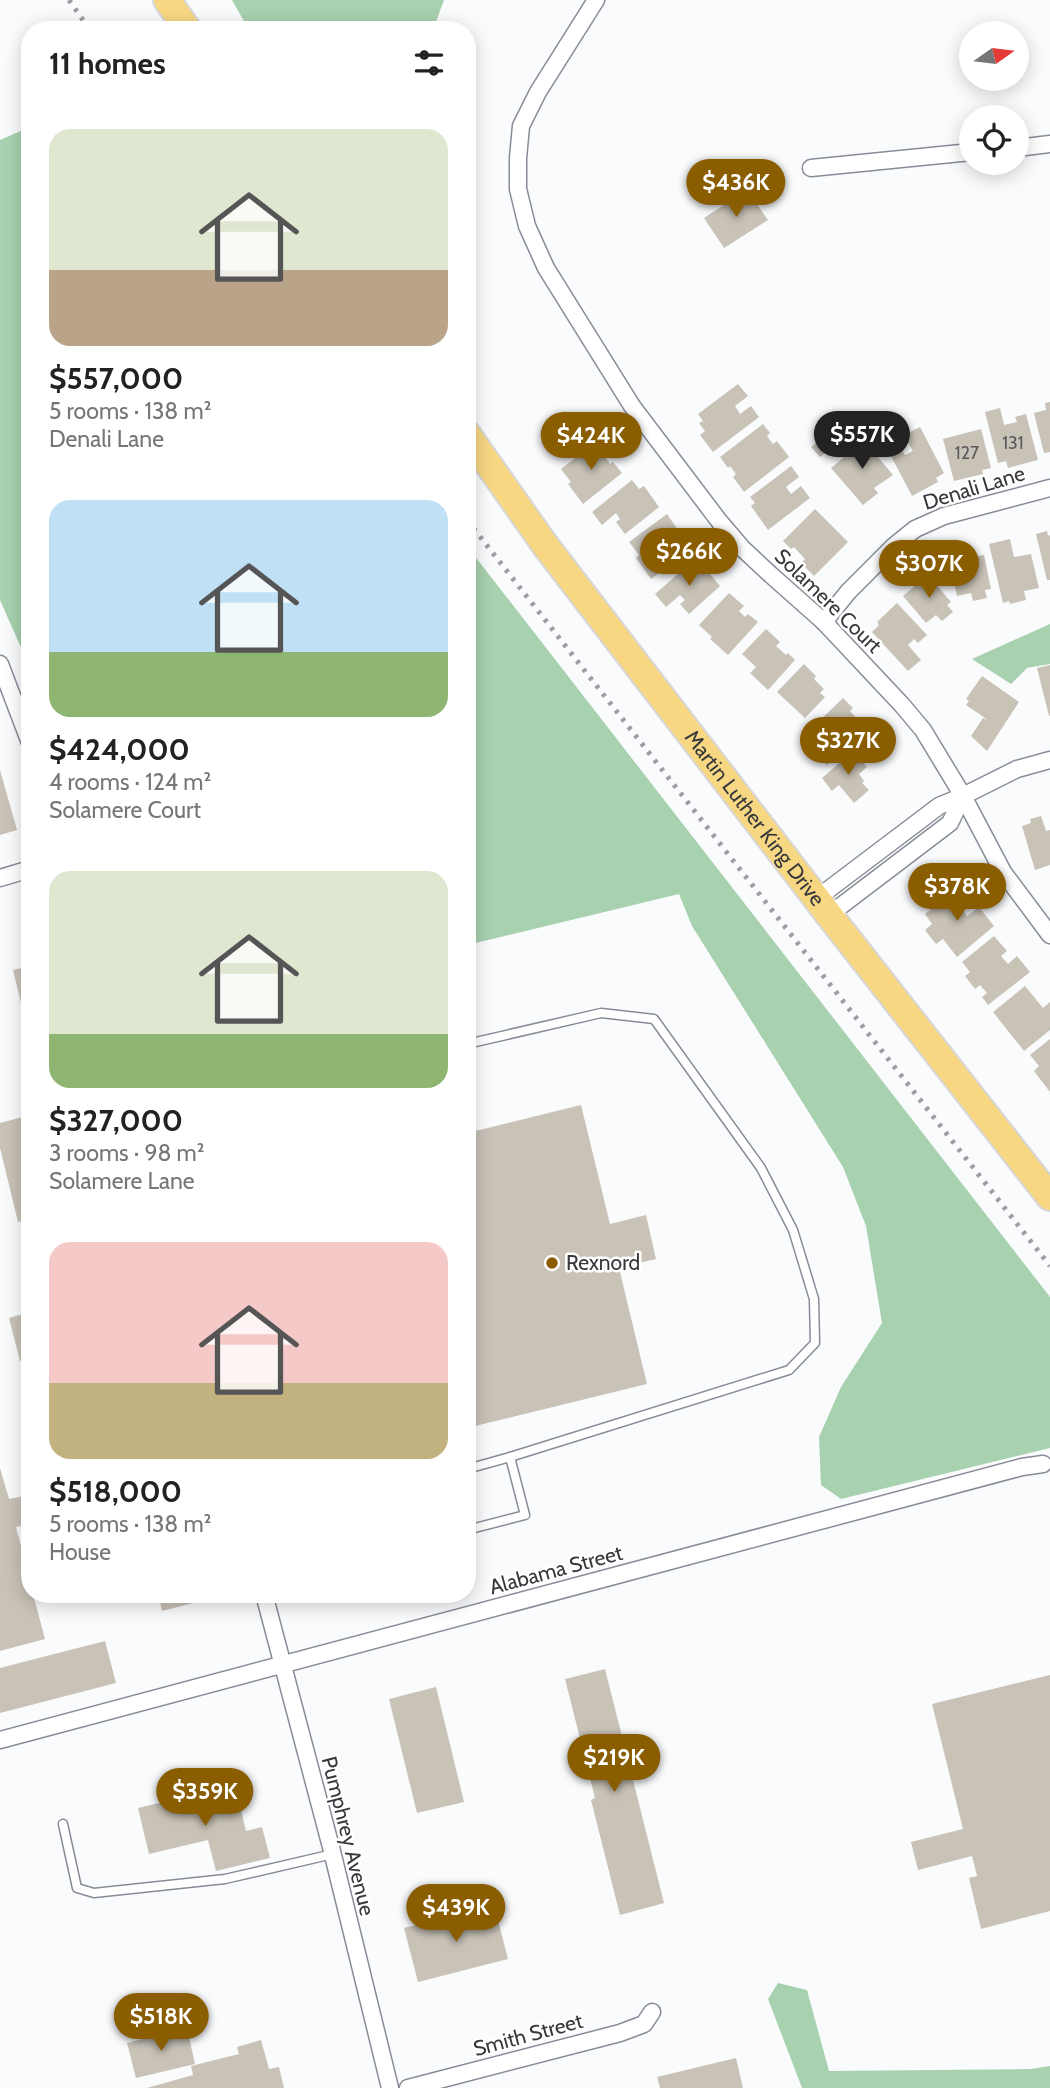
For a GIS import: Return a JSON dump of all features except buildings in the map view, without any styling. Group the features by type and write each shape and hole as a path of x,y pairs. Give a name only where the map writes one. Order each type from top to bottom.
{"main road":[{"path":"167,0 182,21"},
{"name":"Martin Luther King Drive","path":"476,447 545,545 822,907 1050,1197"}],"street":[{"name":"Solamere Court","path":"596,0 538,92 521,126 518,189 527,226 546,268 632,406 742,548 824,622 923,730 963,796 1003,872 1050,935"},
{"path":"1029,147 1050,144"},
{"path":"811,168 959,153"},
{"name":"Denali Lane","path":"824,622 848,592 915,529 944,516 1050,488"},
{"path":"0,664 21,719"},
{"path":"822,907 939,806 1017,769 1050,760"},
{"path":"0,878 21,872"},
{"name":"Alabama Street","path":"0,1740 860,1509 1022,1467 1043,1464"},
{"name":"Pumphrey Avenue","path":"266,1603 333,1854 390,2088"},
{"name":"Smith Street","path":"408,2088 620,2033 644,2024 652,2012"}],"lane":[{"path":"476,1042 601,1013 654,1019 761,1168 793,1230 814,1299 815,1343 789,1370 476,1466"},
{"path":"476,1528 525,1515 510,1457"},
{"path":"63,1824 77,1888 94,1893 225,1879 333,1854"}],"green space":[{"path":"232,0 444,0 436,21 244,21"},
{"path":"21,131 21,648 0,600 0,140"},
{"path":"476,558 1050,1297 1050,1448 841,1499 821,1485 819,1437 841,1387 882,1323 866,1226 843,1167 692,926 679,894 476,943"},
{"path":"1050,624 1050,664 1027,668 1011,684 972,659"},
{"path":"778,1983 807,1990 829,2071 1031,2069 1050,2066 1050,2088 802,2088 768,1999"}],"railway":[{"path":"69,0 84,21"},
{"path":"476,532 1050,1266"}],"place":[{"name":"Rexnord","path":"552,1263"}]}
